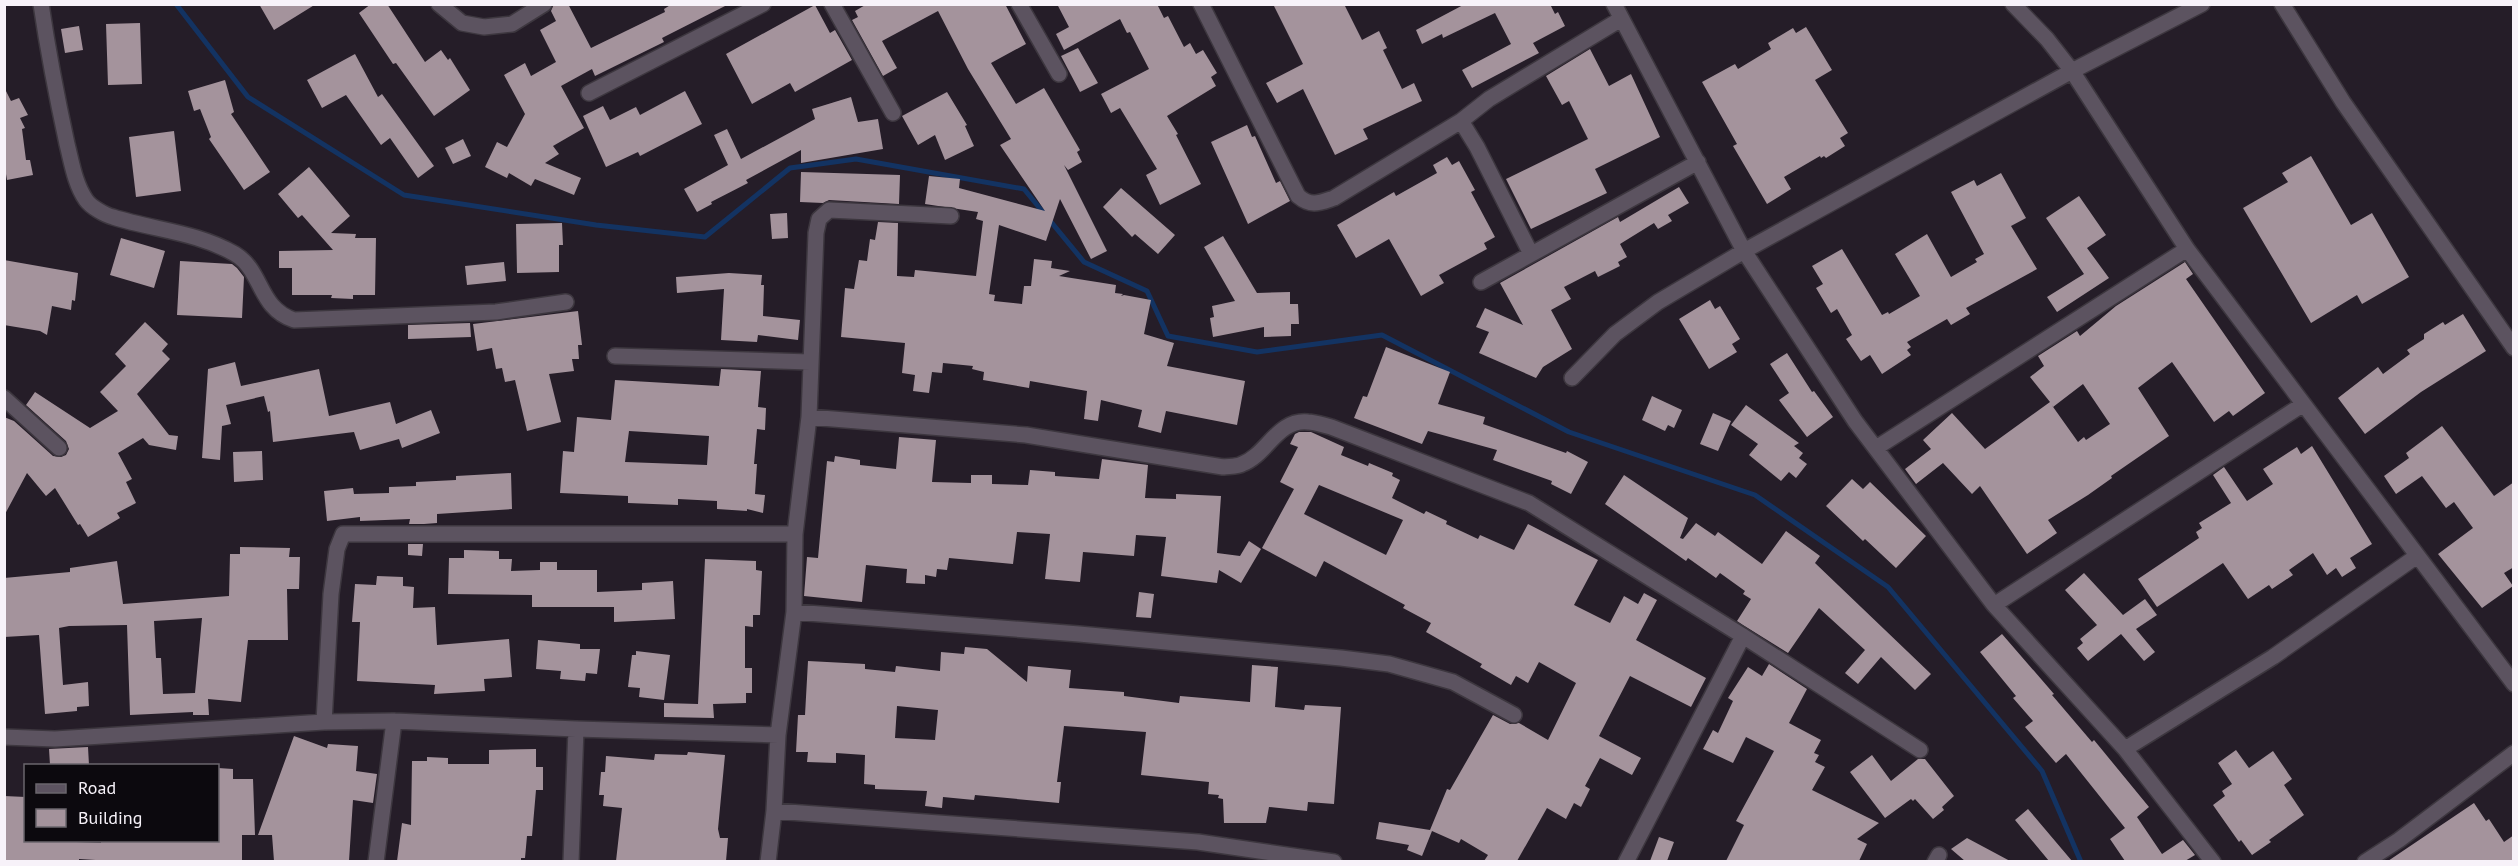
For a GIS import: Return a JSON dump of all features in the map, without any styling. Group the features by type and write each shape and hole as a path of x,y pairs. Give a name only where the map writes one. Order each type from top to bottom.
{"street":[{"path":"41,4 61,118 77,184 87,203 110,217 207,240 238,256 256,277 268,302 283,316 294,320 496,312 566,302"},
{"path":"439,4 462,23 484,27 512,24 544,4"},
{"path":"589,93 763,4"},
{"path":"832,4 893,113"},
{"path":"1019,4 1059,74"},
{"path":"1201,4 1298,196 1305,203 1314,205 1334,198 1461,121 1489,99 1622,19"},
{"path":"1614,4 1744,251 1801,340 1876,448 1994,605 2125,749 2213,861"},
{"path":"2013,4 2047,39 2072,71 2187,249 2302,405 2358,475 2514,684"},
{"path":"1572,378 1615,334 1658,302 1744,251 2072,71 2202,4"},
{"path":"2282,4 2343,102 2514,348"},
{"path":"1461,121 1477,147 1531,254"},
{"path":"1481,282 1698,162"},
{"path":"768,861 774,811 778,735 794,612 795,534 809,417 816,233 819,219 829,210 951,216"},
{"path":"1876,448 2187,249"},
{"path":"615,356 810,362"},
{"path":"4,398 59,448"},
{"path":"1994,605 2302,405"},
{"path":"809,417 1026,435 1223,467 1242,465 1290,424 1307,421 1323,425 1529,504 1743,636 1920,750"},
{"path":"324,722 331,594 337,549 343,534 795,534"},
{"path":"2125,749 2273,657 2417,556"},
{"path":"794,612 1103,636 1389,664 1453,682 1514,715"},
{"path":"1626,861 1743,636"},
{"path":"4,737 55,739 324,722 394,721 778,735"},
{"path":"376,861 394,721"},
{"path":"571,861 576,729"},
{"path":"2365,861 2399,840 2514,753"},
{"path":"774,811 1198,842 1334,861"}],"building":[{"path":"259,4 316,4 274,30"},
{"path":"371,4 387,4 425,62 441,50 448,60 450,58 470,90 434,116 396,63 393,64 359,13"},
{"path":"554,4 568,4 591,48 665,12 664,9 672,4 729,4 662,38 664,42 595,76 592,69 561,86 584,128 553,146 559,154 545,163 581,178 574,195 535,179 531,186 509,173 507,178 485,167 497,142 507,147 525,114 504,75 525,63 531,76 556,62 540,30 556,21 551,11"},
{"path":"867,4 1005,4 1026,44 991,63 1016,104 1044,88 1080,150 1077,152 1082,162 1068,170 1064,165 1107,251 1091,259 1060,199 1046,241 999,225 989,294 995,295 994,301 1022,304 1024,286 1031,286 1034,259 1052,261 1051,268 1070,271 1059,276 1116,285 1115,293 1123,294 1121,296 1151,300 1144,334 1174,343 1167,366 1245,381 1237,425 1166,411 1161,433 1138,427 1142,410 1101,400 1098,421 1084,419 1087,391 1030,381 1029,388 983,380 984,372 972,369 973,366 943,363 942,373 932,372 929,393 913,391 915,375 902,373 905,343 841,337 845,288 854,289 859,260 867,261 870,239 875,240 878,222 898,223 897,276 914,277 915,270 976,276 983,221 976,219 978,212 925,204 929,176 960,179 959,188 1045,211 1000,145 1011,139 968,69 938,11 882,41 897,68 883,76 852,20 858,17 855,11"},
{"path":"1057,4 1157,4 1164,18 1168,16 1184,47 1190,43 1196,54 1203,50 1217,73 1211,77 1216,86 1167,116 1201,184 1160,205 1146,175 1157,169 1120,108 1111,113 1101,94 1149,69 1130,32 1127,33 1120,19 1064,50 1056,34 1069,27"},
{"path":"1273,4 1344,4 1362,40 1379,31 1387,48 1383,50 1402,89 1414,83 1422,101 1363,129 1368,139 1335,155 1303,89 1277,103 1266,83 1303,64"},
{"path":"1465,4 1550,4 1555,14 1558,12 1565,26 1533,43 1539,53 1472,88 1462,70 1511,44 1495,13 1443,38 1442,34 1422,44 1416,30"},
{"path":"815,5 830,33 835,30 852,60 795,92 790,83 752,104 726,54"},
{"path":"140,23 142,84 108,85 106,24"},
{"path":"79,26 83,50 65,53 61,29"},
{"path":"1806,27 1832,70 1815,80 1848,133 1840,138 1845,146 1826,158 1820,156 1784,177 1791,189 1767,204 1733,146 1737,144 1702,82 1735,64 1738,69 1771,49 1768,43 1793,28 1796,33"},
{"path":"1078,48 1098,83 1080,92 1061,56"},
{"path":"1590,49 1609,86 1631,74 1660,137 1595,169 1607,193 1531,229 1506,179 1588,139 1569,101 1562,105 1546,76"},
{"path":"355,54 378,97 382,94 434,166 418,178 390,138 381,145 346,95 322,108 307,80"},
{"path":"225,80 234,112 231,114 270,172 244,190 209,139 211,137 200,109 194,111 188,91"},
{"path":"4,87 11,101 19,98 28,115 20,118 25,128 22,129 26,160 30,160 33,175 7,180 4,162"},
{"path":"685,91 702,124 640,156 638,152 606,167 583,116 603,106 610,120 636,107 640,115"},
{"path":"947,92 967,125 965,126 974,146 945,160 935,135 918,145 902,116"},
{"path":"851,97 858,122 878,119 883,149 801,163 801,150 746,180 748,183 697,212 684,189 728,165 714,135 727,129 741,159 815,119 812,109"},
{"path":"1247,125 1252,137 1255,136 1276,183 1280,181 1290,201 1248,224 1211,142"},
{"path":"174,131 181,191 136,197 129,137"},
{"path":"463,139 471,156 453,164 445,148"},
{"path":"2311,156 2351,225 2372,213 2409,277 2362,304 2357,295 2311,323 2243,208 2288,182 2282,173"},
{"path":"1447,157 1452,165 1459,161 1475,190 1471,192 1495,237 1484,243 1487,249 1439,275 1444,283 1421,296 1389,239 1356,258 1337,225 1394,192 1396,196 1437,173 1433,165"},
{"path":"309,167 350,216 331,233 356,234 355,238 376,238 375,295 353,295 353,299 331,298 332,295 292,295 292,268 279,268 279,251 333,250 302,215 298,218 278,194"},
{"path":"801,172 900,175 899,204 829,200 823,203 800,202"},
{"path":"2001,173 2026,218 2011,226 2037,269 1966,308 1970,314 1951,325 1947,319 1907,342 1911,347 1907,350 1911,355 1882,374 1870,355 1861,361 1846,339 1852,335 1837,309 1831,313 1816,288 1823,284 1812,266 1842,249 1882,315 1888,312 1889,314 1920,296 1895,254 1927,234 1951,277 1977,262 1975,259 1984,254 1951,192 1974,180 1977,186"},
{"path":"1679,187 1689,203 1668,215 1672,221 1658,229 1654,223 1620,244 1627,257 1618,262 1620,266 1598,277 1595,271 1564,287 1571,299 1551,310 1572,349 1543,367 1536,378 1479,353 1489,332 1476,327 1485,308 1523,325 1500,283 1618,217 1620,222"},
{"path":"1121,188 1175,235 1158,254 1135,234 1132,237 1103,207"},
{"path":"2079,196 2106,235 2087,248 2109,278 2057,312 2047,297 2084,274 2046,218"},
{"path":"787,213 788,238 772,239 770,214"},
{"path":"562,223 563,245 559,245 559,272 517,273 516,224"},
{"path":"1223,236 1257,293 1290,292 1290,304 1298,304 1299,324 1291,324 1291,336 1264,337 1264,327 1213,337 1210,318 1214,317 1212,306 1235,301 1204,247"},
{"path":"121,238 165,251 154,288 110,275"},
{"path":"4,260 78,273 75,301 72,300 71,310 52,306 47,335 40,331 4,325"},
{"path":"180,261 232,264 237,268 244,277 242,318 177,315"},
{"path":"504,262 506,281 467,285 465,266"},
{"path":"2185,262 2193,274 2186,279 2265,393 2233,416 2229,411 2214,422 2172,362 2138,388 2169,436 2111,476 2112,478 2088,495 2048,520 2057,533 2027,554 1980,486 1972,494 1943,463 1916,484 1905,469 1931,449 1923,440 1952,413 1985,449 2050,402 2030,377 2044,366 2038,356 2077,331 2080,336 2116,306","holes":["2083,384 2110,424 2086,440 2084,437 2078,442 2053,407"]},
{"path":"729,273 762,275 763,316 800,320 798,340 758,335 757,342 721,340 724,289 677,293 676,277"},
{"path":"1710,300 1715,309 1720,306 1740,339 1732,344 1737,352 1709,369 1679,319"},
{"path":"578,311 582,345 578,345 579,359 572,359 574,371 549,374 561,422 527,431 515,380 505,382 502,368 496,369 492,348 477,351 473,324"},
{"path":"2463,314 2486,351 2421,392 2365,434 2338,398 2378,367 2383,374 2410,354 2407,350 2424,339 2424,334 2443,322 2445,325"},
{"path":"145,322 168,344 162,351 170,359 137,394 169,435 178,436 176,450 149,445 143,438 118,453 132,479 126,482 136,503 117,513 120,518 88,537 55,488 46,496 27,473 4,516 4,417 14,421 53,456 66,455 69,449 66,441 26,405 35,392 90,428 118,411 100,392 126,366 115,354"},
{"path":"470,323 471,337 408,339 408,325"},
{"path":"1386,347 1450,372 1438,404 1485,417 1483,424 1566,453 1567,451 1588,462 1571,494 1551,484 1552,481 1493,460 1497,450 1428,431 1422,444 1354,418 1363,396 1367,397"},
{"path":"1787,353 1812,392 1814,391 1833,417 1807,437 1779,400 1789,393 1770,364"},
{"path":"235,362 241,386 319,369 329,416 390,402 396,424 431,410 440,433 402,448 399,439 360,450 354,432 273,442 270,411 268,412 264,396 226,405 231,424 222,426 220,460 202,458 208,369"},
{"path":"721,369 761,371 758,407 766,408 765,430 757,429 754,464 757,464 755,494 765,495 763,513 747,509 747,511 717,509 717,501 678,499 678,505 628,503 628,496 560,493 563,451 574,452 577,417 611,420 615,380 719,386","holes":["629,431 709,436 707,465 625,462"]},
{"path":"1652,396 1682,410 1674,428 1668,425 1665,431 1642,420"},
{"path":"1746,405 1799,443 1794,446 1803,453 1799,458 1807,464 1796,478 1789,472 1781,481 1749,455 1758,444 1731,425"},
{"path":"1713,413 1731,421 1718,451 1700,444"},
{"path":"2442,426 2494,496 2514,482 2514,567 2504,573 2513,586 2482,608 2438,554 2473,528 2454,502 2446,508 2422,476 2396,494 2384,476 2409,458 2406,453"},
{"path":"1311,432 1344,447 1341,455 1393,473 1392,476 1400,480 1392,498 1424,514 1426,511 1447,521 1446,524 1478,539 1480,535 1514,550 1528,524 1598,560 1574,605 1610,623 1624,596 1638,604 1644,593 1657,600 1636,640 1706,678 1691,707 1630,676 1599,736 1641,758 1632,775 1600,758 1585,786 1590,789 1581,807 1574,803 1566,819 1547,808 1517,861 1484,861 1488,855 1461,839 1459,843 1432,831 1422,856 1407,850 1409,845 1376,839 1379,822 1430,830 1447,789 1450,790 1493,715 1510,724 1519,723 1548,740 1576,683 1539,662 1528,683 1516,676 1511,685 1480,667 1482,664 1426,632 1431,623 1403,608 1405,605 1324,561 1316,577 1262,548 1294,489 1280,482 1298,447 1290,444 1295,434","holes":["1319,485 1403,520 1386,555 1304,514"]},
{"path":"899,437 936,440 932,482 971,483 971,475 992,475 992,484 1028,485 1030,470 1055,472 1055,476 1099,479 1102,459 1148,465 1145,498 1176,499 1176,494 1221,496 1217,553 1240,556 1249,541 1261,549 1241,583 1219,570 1217,583 1161,576 1166,537 1136,535 1134,556 1083,552 1080,582 1045,579 1050,534 1017,532 1013,564 949,558 947,570 937,569 936,577 925,575 925,584 906,583 907,569 866,565 862,602 804,596 807,557 818,558 827,461 834,462 835,456 860,460 860,465 896,469"},
{"path":"2312,446 2372,544 2350,558 2356,568 2342,577 2336,568 2327,575 2313,553 2289,570 2293,575 2272,589 2269,585 2248,599 2223,563 2157,607 2138,579 2199,538 2196,532 2202,528 2199,523 2231,503 2213,475 2224,467 2247,501 2273,484 2263,469 2297,447 2301,454"},
{"path":"262,451 263,480 234,482 233,452"},
{"path":"511,473 512,509 437,514 437,523 424,524 409,524 410,519 360,521 360,517 327,521 324,491 353,488 354,494 389,493 389,487 416,486 416,482 456,480 456,476"},
{"path":"1624,475 1688,518 1680,538 1683,539 1696,523 1715,536 1718,532 1762,564 1786,531 1820,556 1815,563 1931,674 1915,690 1881,657 1858,684 1845,673 1865,650 1819,608 1788,653 1743,625 1737,621 1751,599 1743,594 1745,591 1720,573 1716,578 1688,558 1686,561 1605,504"},
{"path":"1852,479 1863,489 1870,482 1926,536 1896,568 1826,506"},
{"path":"408,544 423,544 422,556 408,555"},
{"path":"240,547 290,548 289,557 300,557 299,589 287,589 288,640 248,640 241,702 208,699 209,715 193,715 193,712 130,715 127,625 69,626 59,628 63,685 88,682 89,706 77,707 77,711 45,714 39,635 4,637 4,578 70,572 70,568 117,561 123,604 229,596 230,554 240,554","holes":["202,618 195,693 163,694 161,658 156,658 154,621"]},
{"path":"464,550 499,551 499,559 512,559 511,571 540,570 540,562 557,562 557,570 597,570 597,592 642,590 642,583 673,581 675,619 614,622 614,607 532,607 532,595 448,594 449,558 464,558"},
{"path":"705,559 756,561 756,570 762,571 760,615 753,615 753,627 745,626 745,668 752,668 752,693 746,693 746,703 713,704 714,718 664,717 664,703 698,704"},
{"path":"2084,573 2123,615 2145,599 2157,615 2136,629 2155,652 2144,661 2121,634 2088,661 2077,648 2083,643 2080,639 2097,625 2065,590"},
{"path":"377,576 403,577 403,586 414,587 413,608 435,607 437,645 509,639 512,677 484,679 485,691 434,694 435,685 357,681 360,622 352,622 355,584 376,585"},
{"path":"1139,592 1154,594 1151,618 1136,617"},
{"path":"2002,634 2149,807 2137,817 2162,854 2183,840 2195,855 2185,861 2125,861 2110,839 2125,828 2066,754 2056,763 2025,727 2033,721 2013,698 2016,696 1980,652"},
{"path":"538,640 580,644 580,649 600,649 597,674 586,673 585,681 560,679 561,671 536,669"},
{"path":"965,647 987,649 1027,682 1028,666 1071,670 1069,688 1124,692 1124,696 1179,703 1180,696 1250,702 1252,665 1278,667 1275,707 1304,710 1305,705 1341,707 1334,804 1308,802 1307,811 1269,807 1266,823 1224,823 1223,799 1218,798 1219,795 1208,794 1209,782 1141,775 1146,732 1064,726 1057,782 1061,782 1059,803 975,795 974,800 943,797 942,808 925,806 927,791 875,789 875,785 864,784 865,755 836,753 836,763 807,762 808,752 796,752 798,715 805,715 808,661 865,664 865,669 895,672 896,666 940,671 941,652 964,654","holes":["897,706 938,710 935,740 895,738"]},
{"path":"636,651 670,655 664,700 639,697 640,688 628,687 632,655 636,655"},
{"path":"1769,664 1807,689 1789,723 1821,740 1814,753 1819,755 1815,762 1825,767 1812,790 1879,823 1857,839 1867,844 1859,861 1726,861 1744,825 1736,821 1774,751 1746,737 1733,763 1703,749 1713,730 1718,733 1733,701 1728,698 1748,667 1762,676"},
{"path":"294,736 327,748 328,744 358,746 356,771 377,774 373,803 353,800 349,861 274,861 272,835 258,835"},
{"path":"88,747 89,764 50,764 49,749"},
{"path":"536,749 536,767 543,767 543,790 536,790 532,836 527,836 525,858 521,858 521,861 397,861 402,823 411,825 412,761 427,761 427,757 448,758 448,764 489,764 489,750"},
{"path":"2236,750 2249,768 2273,751 2292,779 2284,785 2304,815 2252,855 2241,840 2239,842 2213,805 2225,796 2222,791 2232,784 2218,763"},
{"path":"688,752 725,755 718,829 720,838 728,838 726,861 616,861 622,808 603,806 604,795 599,795 601,772 605,772 606,756 654,760 655,754 687,755"},
{"path":"1872,755 1891,781 1918,759 1925,759 1954,796 1942,807 1944,810 1933,819 1915,799 1913,801 1911,799 1885,818 1850,772"},
{"path":"219,768 233,769 233,779 253,779 255,835 242,835 242,861 79,859 79,861 4,861 4,796 24,797 24,842 219,842"},
{"path":"2474,803 2486,821 2489,819 2504,842 2514,835 2514,861 2388,861"},
{"path":"2028,809 2072,861 2049,861 2015,820"},
{"path":"1659,837 1674,842 1667,861 1650,861"},
{"path":"1967,838 2010,861 1965,861 1951,849"}],"waterway":[{"path":"176,4 248,97 404,195 596,225 705,237 790,168 856,159 1024,189 1084,262 1147,291 1168,336 1257,352 1382,335 1569,432 1755,495 1888,587 2042,771 2081,862"}]}
